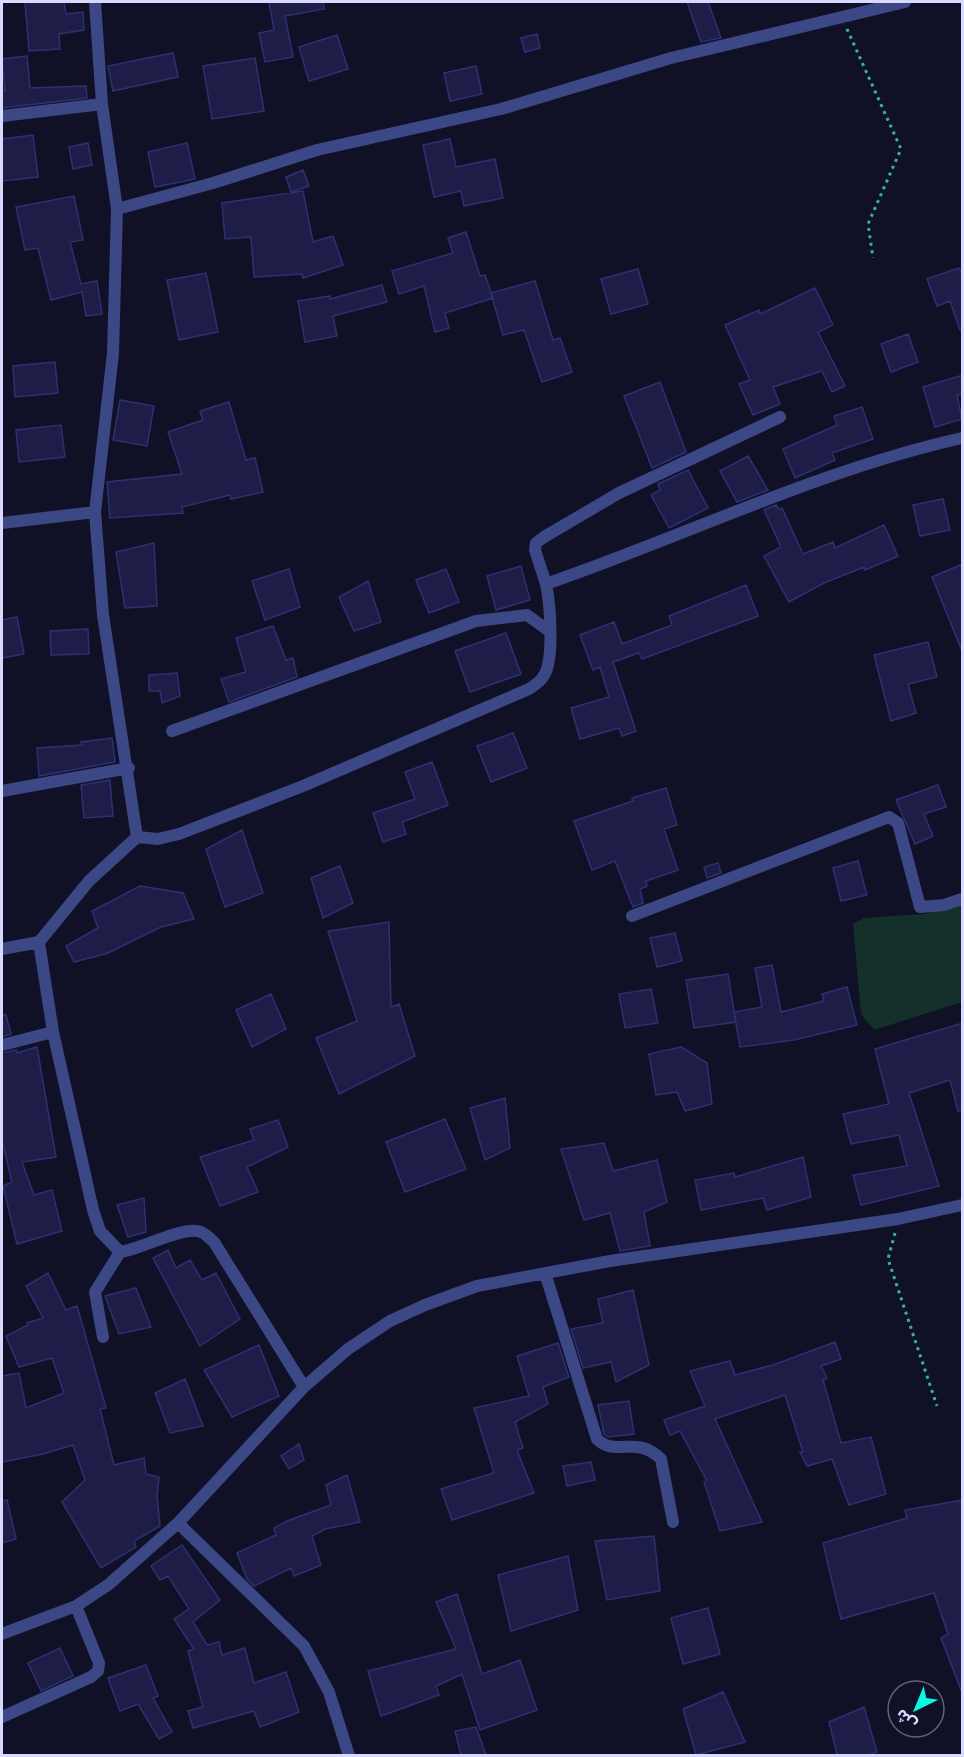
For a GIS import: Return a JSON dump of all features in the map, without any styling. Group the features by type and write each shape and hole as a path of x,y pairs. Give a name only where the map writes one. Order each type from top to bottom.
{"street":[{"path":"95,2 102,104 117,209 112,352 95,512 103,615 129,768 137,837"},
{"path":"117,209 213,183 317,150 501,109 671,58 905,2"},
{"path":"2,116 102,104"},
{"path":"2,949 39,942 89,881 137,837 158,839 189,830 303,786 528,689 544,677 549,658 550,601 534,550 536,543 619,493 780,417"},
{"path":"546,584 758,503 912,449 963,438"},
{"path":"2,523 95,512"},
{"path":"172,731 476,621 527,615 549,631"},
{"path":"2,791 129,768"},
{"path":"632,916 684,898 829,838 889,817 898,823 920,907 944,905 963,899"},
{"path":"39,942 53,1032 93,1210 100,1231 120,1252"},
{"path":"2,1045 53,1032"},
{"path":"2,1634 76,1606 124,1572 178,1523 304,1387 348,1349 390,1321 477,1286 610,1261 898,1219 963,1205"},
{"path":"120,1252 131,1251 186,1230 202,1232 214,1242 304,1387"},
{"path":"103,1337 95,1292 120,1252"},
{"path":"545,1273 597,1440 610,1448 637,1445 654,1452 661,1459 672,1522"},
{"path":"178,1523 304,1646 329,1692 348,1755"},
{"path":"2,1717 91,1677 98,1671 99,1663 76,1606"}],"path":[{"path":"842,16 901,149 868,224 873,258"},
{"path":"898,1219 888,1259 937,1406"}],"green space":[{"path":"962,905 962,1002 874,1030 861,1014 853,924 864,918 924,914"}],"building":[{"path":"25,2 64,2 66,14 83,12 84,30 59,34 60,49 29,51"},
{"path":"269,2 323,2 324,9 285,16 293,57 265,62 259,33 274,30"},
{"path":"687,2 708,2 721,38 701,42"},
{"path":"537,34 540,48 525,52 521,38"},
{"path":"337,35 348,69 309,81 299,47"},
{"path":"173,53 178,77 113,91 108,66"},
{"path":"27,56 30,88 86,86 87,98 2,108 2,91 5,91 2,59"},
{"path":"255,58 264,111 212,119 203,66"},
{"path":"476,66 482,94 450,101 444,73"},
{"path":"33,135 38,177 2,181 2,139"},
{"path":"450,139 456,167 495,159 503,198 464,206 461,191 434,197 423,145"},
{"path":"88,143 92,165 73,169 69,147"},
{"path":"187,143 195,179 155,187 148,152"},
{"path":"303,170 309,186 291,192 286,177"},
{"path":"303,191 313,242 333,236 343,265 303,278 302,274 254,277 251,237 225,239 222,203"},
{"path":"74,196 83,240 70,242 81,284 97,281 102,314 86,316 82,292 51,300 38,248 25,250 16,207"},
{"path":"466,232 480,276 485,275 493,298 445,313 449,328 435,332 424,286 399,294 392,271 453,253 448,238"},
{"path":"959,268 963,276 963,329 960,330 950,301 937,306 927,279"},
{"path":"638,269 648,304 611,314 601,279"},
{"path":"206,273 218,332 179,340 167,280"},
{"path":"535,281 553,340 560,338 572,372 542,382 524,330 503,335 491,293"},
{"path":"382,285 387,302 333,316 337,336 305,342 298,301 330,296 330,299"},
{"path":"815,288 833,325 818,332 845,386 832,392 822,371 773,387 780,404 753,415 739,384 750,380 725,325 759,310 760,314"},
{"path":"908,334 918,362 891,372 881,344"},
{"path":"55,362 58,393 15,397 13,366"},
{"path":"963,375 963,394 957,395 962,419 935,427 923,387"},
{"path":"660,382 686,452 652,468 624,396"},
{"path":"120,400 154,406 147,446 113,440"},
{"path":"229,402 246,460 255,458 263,492 231,499 230,495 182,507 183,513 110,518 107,482 182,474 168,432 203,420 200,411"},
{"path":"862,407 873,439 832,453 835,460 795,478 783,449 837,425 834,416"},
{"path":"61,425 65,457 19,462 16,430"},
{"path":"748,456 768,490 737,502 720,471"},
{"path":"688,470 708,508 669,528 651,495 660,490 658,484"},
{"path":"943,499 950,530 920,536 913,505"},
{"path":"776,505 779,510 782,508 803,554 833,542 835,548 884,525 898,556 865,570 864,567 824,583 789,602 764,556 781,547 764,510"},
{"path":"154,543 157,606 125,608 116,552"},
{"path":"963,564 963,651 962,651 932,577"},
{"path":"521,566 530,600 496,610 487,576"},
{"path":"289,569 300,607 265,620 252,581"},
{"path":"446,569 459,602 429,613 416,580"},
{"path":"368,581 381,622 354,631 339,597"},
{"path":"746,585 758,616 642,659 639,653 613,662 636,731 622,736 619,728 580,739 571,708 609,697 600,667 593,670 580,635 614,622 622,644 672,625 669,616"},
{"path":"17,617 24,654 2,658 2,620"},
{"path":"273,626 286,660 293,658 297,677 229,702 221,679 246,672 236,638"},
{"path":"88,629 89,654 51,655 50,631"},
{"path":"506,633 521,674 470,692 455,651"},
{"path":"928,642 937,677 908,684 916,713 891,721 874,655"},
{"path":"177,673 180,696 162,703 160,691 149,691 149,675"},
{"path":"513,733 527,768 491,782 477,746"},
{"path":"112,738 115,762 39,776 37,748 82,745 81,742"},
{"path":"432,762 448,805 402,822 406,834 383,842 373,813 415,799 405,772"},
{"path":"110,780 113,816 84,818 81,785"},
{"path":"938,785 946,807 924,814 933,836 915,844 896,800"},
{"path":"666,788 677,825 664,829 678,870 646,881 647,886 640,889 643,903 633,907 615,861 592,870 574,821 633,801 632,798"},
{"path":"242,830 263,893 225,907 206,849"},
{"path":"858,861 867,895 841,901 833,868"},
{"path":"718,863 721,873 707,878 704,867"},
{"path":"340,866 353,903 323,918 311,878"},
{"path":"140,886 183,893 194,919 161,927 108,953 74,962 66,946 98,928 92,911"},
{"path":"389,922 391,1007 399,1004 415,1056 339,1094 316,1038 357,1021 328,931"},
{"path":"675,933 682,961 657,967 650,938"},
{"path":"772,965 781,1012 824,1001 822,994 847,987 857,1025 794,1040 740,1047 734,1012 762,1007 755,968"},
{"path":"728,974 736,1022 694,1028 686,980"},
{"path":"651,989 658,1023 625,1028 619,994"},
{"path":"271,994 286,1029 252,1047 236,1010"},
{"path":"2,1015 6,1015 11,1034 2,1037"},
{"path":"963,1023 963,1110 958,1111 950,1080 909,1093 939,1186 861,1205 853,1175 907,1166 899,1135 851,1144 843,1114 889,1104 875,1049"},
{"path":"37,1047 56,1157 22,1162 34,1195 52,1190 62,1231 17,1244 3,1186 12,1182 2,1140 2,1053 16,1050 17,1053"},
{"path":"681,1047 707,1063 712,1104 685,1111 677,1092 656,1095 649,1054"},
{"path":"505,1098 510,1148 485,1160 470,1108"},
{"path":"445,1119 466,1169 405,1192 386,1142"},
{"path":"278,1120 288,1147 247,1167 258,1192 220,1206 200,1157 254,1140 250,1129"},
{"path":"604,1143 613,1171 657,1160 667,1202 644,1212 650,1246 620,1251 610,1213 584,1220 561,1149"},
{"path":"803,1157 811,1197 767,1210 763,1198 701,1210 695,1180 734,1173 735,1177"},
{"path":"144,1198 146,1232 128,1237 117,1205"},
{"path":"168,1250 176,1268 190,1260 202,1280 216,1273 240,1319 200,1346 153,1258"},
{"path":"48,1273 66,1310 77,1306 106,1408 100,1409 114,1465 144,1458 146,1474 159,1477 157,1496 160,1526 134,1541 136,1547 101,1568 62,1502 85,1480 73,1445 2,1462 2,1376 19,1373 26,1408 64,1393 52,1358 19,1367 6,1336 28,1325 27,1323 43,1318 26,1286"},
{"path":"136,1288 151,1327 119,1334 105,1296"},
{"path":"633,1290 649,1365 616,1382 611,1362 583,1368 571,1329 603,1323 598,1299"},
{"path":"835,1342 841,1359 821,1366 827,1378 823,1380 841,1443 871,1437 886,1494 849,1505 832,1459 807,1466 800,1452 803,1452 785,1395 715,1419 762,1522 720,1531 704,1482 707,1481 680,1431 670,1435 664,1420 705,1406 690,1371 730,1361 735,1375 773,1365"},
{"path":"558,1343 569,1377 543,1387 548,1404 515,1422 523,1448 517,1450 534,1493 452,1520 441,1489 494,1473 474,1408 529,1396 517,1356"},
{"path":"259,1345 279,1396 232,1417 204,1370"},
{"path":"185,1379 203,1426 170,1433 155,1393"},
{"path":"629,1401 634,1434 608,1437 604,1434 598,1405"},
{"path":"299,1444 304,1460 289,1469 281,1456"},
{"path":"591,1462 595,1480 567,1486 563,1466"},
{"path":"347,1475 360,1522 325,1529 312,1536 321,1565 294,1576 291,1568 254,1586 247,1579 237,1553 276,1535 274,1528 287,1521 331,1505 326,1485"},
{"path":"7,1500 16,1539 2,1543 2,1501"},
{"path":"963,1500 963,1690 961,1690 941,1638 948,1634 934,1593 841,1619 823,1543 907,1518 905,1510"},
{"path":"654,1536 660,1591 607,1600 595,1541"},
{"path":"182,1545 220,1600 193,1622 207,1645 219,1642 222,1655 245,1648 254,1683 286,1672 299,1712 260,1727 254,1711 193,1728 188,1711 203,1707 188,1651 194,1649 174,1619 189,1609 168,1576 160,1580 151,1566"},
{"path":"568,1556 578,1610 511,1631 498,1575"},
{"path":"457,1594 482,1674 520,1660 537,1710 480,1730 462,1674 436,1686 439,1695 381,1716 368,1671 456,1649 436,1602"},
{"path":"708,1608 720,1654 683,1664 671,1618"},
{"path":"60,1648 73,1676 41,1691 28,1663"},
{"path":"146,1665 158,1696 153,1698 172,1732 159,1739 138,1704 120,1711 108,1678"},
{"path":"723,1692 745,1742 696,1755 683,1709"},
{"path":"864,1707 877,1752 868,1755 837,1755 829,1722"},
{"path":"476,1727 486,1755 461,1755 455,1731"}]}
